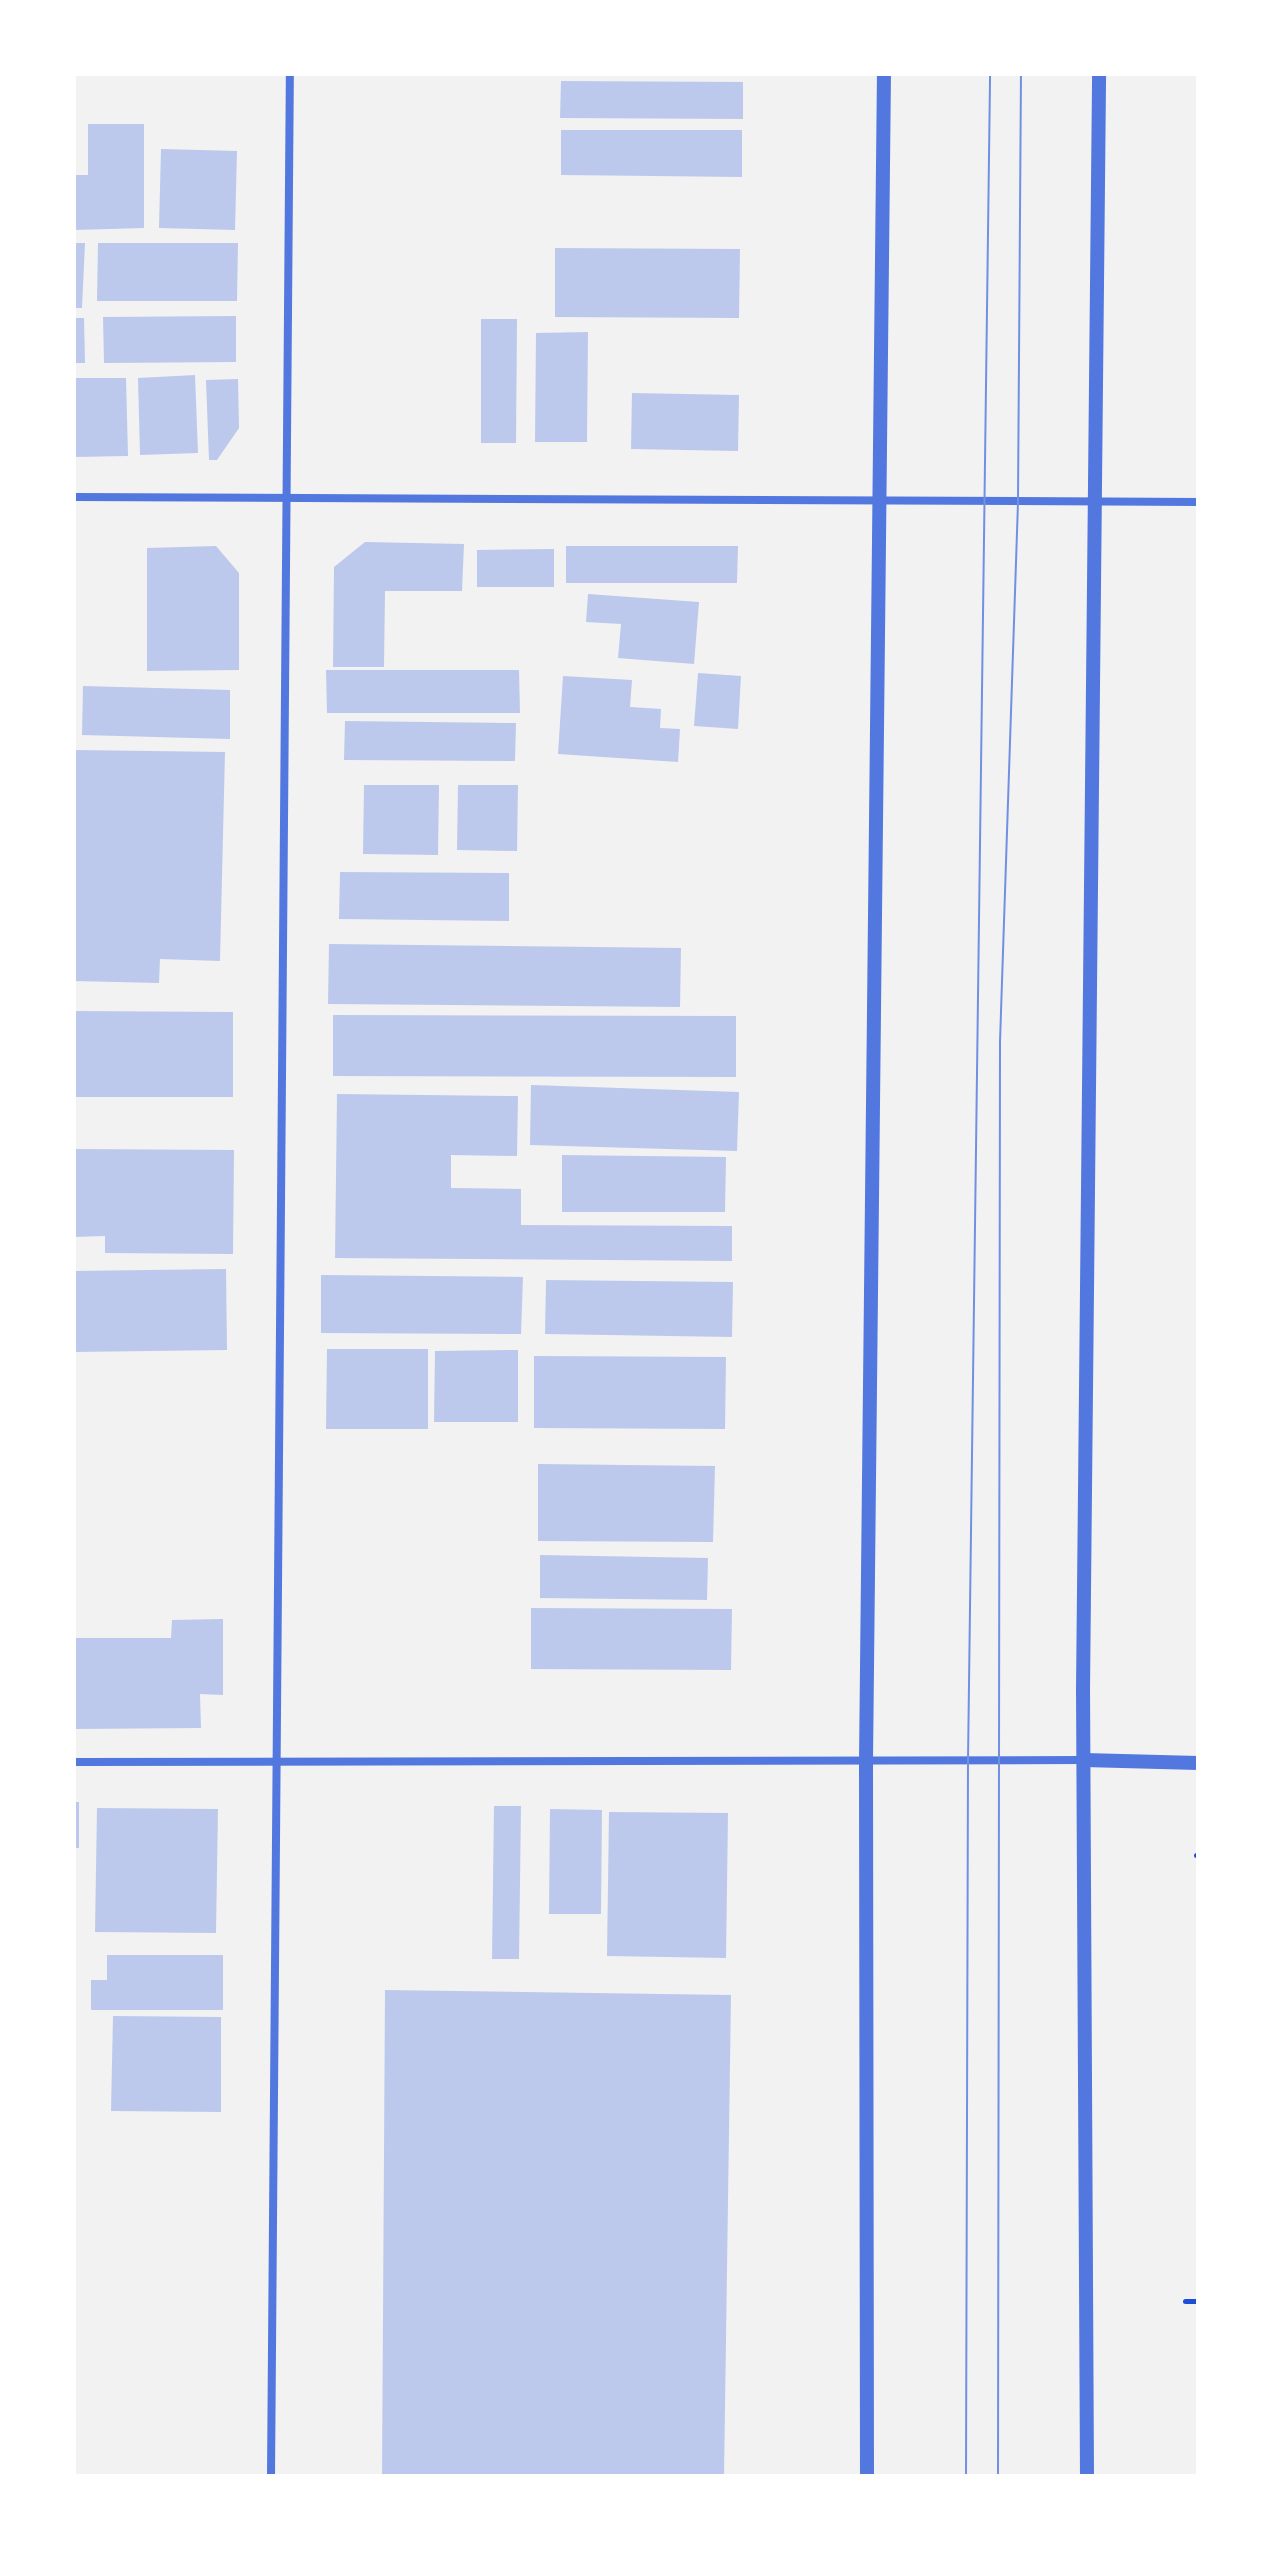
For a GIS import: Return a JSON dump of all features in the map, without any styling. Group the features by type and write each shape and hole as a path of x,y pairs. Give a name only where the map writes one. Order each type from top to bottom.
{"street":[{"path":"271,2476 279,1767 283,498 290,74"},
{"path":"867,2476 866,1762 884,74"},
{"path":"1087,2476 1084,1760 1099,74"},
{"path":"74,497 1198,502"},
{"path":"74,1762 279,1767 1084,1760 1198,1763"}],"path":[{"path":"1185,2301 1198,2301"}],"building":[{"path":"561,81 743,82 743,119 560,118"},
{"path":"88,124 144,124 144,228 74,230 74,175 88,175"},
{"path":"561,130 742,130 742,177 561,175"},
{"path":"161,149 237,151 235,230 159,228"},
{"path":"74,243 85,243 82,308 74,308"},
{"path":"98,243 238,243 237,301 97,301"},
{"path":"555,248 740,249 739,318 555,317"},
{"path":"236,316 236,362 104,363 103,317"},
{"path":"74,318 84,318 85,363 74,363"},
{"path":"481,319 517,319 516,443 481,443"},
{"path":"588,332 587,442 535,442 536,333"},
{"path":"195,375 198,453 140,455 138,378"},
{"path":"74,378 126,378 128,456 74,457"},
{"path":"238,379 239,428 217,460 209,460 206,380"},
{"path":"632,393 739,395 738,451 631,449"},
{"path":"365,542 464,544 462,591 385,591 384,667 333,667 334,567"},
{"path":"216,546 239,573 239,670 147,671 147,548"},
{"path":"566,546 738,546 737,583 566,583"},
{"path":"554,549 554,587 477,587 477,550"},
{"path":"588,594 699,602 694,664 618,658 621,624 586,622"},
{"path":"326,670 519,670 520,713 327,713"},
{"path":"698,673 741,676 738,729 694,726"},
{"path":"563,676 632,680 630,707 661,709 660,728 680,729 678,762 558,754"},
{"path":"83,686 230,690 230,739 82,735"},
{"path":"345,721 516,723 515,761 344,760"},
{"path":"74,750 225,752 220,961 160,959 159,983 74,981"},
{"path":"364,785 439,785 438,855 363,854"},
{"path":"458,785 518,785 517,851 457,850"},
{"path":"340,872 509,873 509,921 339,919"},
{"path":"329,944 681,948 680,1007 328,1004"},
{"path":"74,1011 233,1012 233,1097 74,1097"},
{"path":"333,1015 736,1016 736,1077 333,1076"},
{"path":"531,1085 739,1092 737,1151 530,1145"},
{"path":"337,1094 518,1096 517,1156 451,1155 451,1188 521,1189 521,1225 732,1226 732,1261 335,1258"},
{"path":"74,1149 234,1150 233,1254 105,1253 105,1236 74,1237"},
{"path":"562,1155 726,1157 725,1212 562,1212"},
{"path":"226,1269 227,1350 74,1352 74,1271"},
{"path":"321,1275 523,1277 521,1334 321,1333"},
{"path":"546,1280 733,1282 732,1337 545,1334"},
{"path":"327,1349 428,1349 428,1429 326,1429"},
{"path":"518,1350 518,1422 434,1422 435,1351"},
{"path":"534,1356 726,1357 725,1429 534,1428"},
{"path":"538,1464 715,1466 713,1542 538,1541"},
{"path":"540,1555 708,1558 707,1600 540,1598"},
{"path":"531,1608 732,1609 731,1670 531,1669"},
{"path":"223,1619 223,1695 200,1694 201,1728 74,1729 74,1638 171,1638 172,1620"},
{"path":"74,1802 79,1802 79,1848 74,1848"},
{"path":"494,1806 521,1806 519,1959 492,1959"},
{"path":"97,1808 218,1809 216,1933 95,1932"},
{"path":"550,1809 602,1810 601,1914 549,1914"},
{"path":"609,1812 728,1813 726,1958 607,1956"},
{"path":"107,1955 223,1955 223,2010 91,2010 91,1980 107,1980"},
{"path":"385,1990 731,1995 724,2476 382,2476"},
{"path":"113,2016 221,2017 221,2112 111,2111"}],"tram line":[{"path":"966,2476 968,1761 990,74"},
{"path":"998,2476 1000,1042 1018,501 1021,74"}]}
